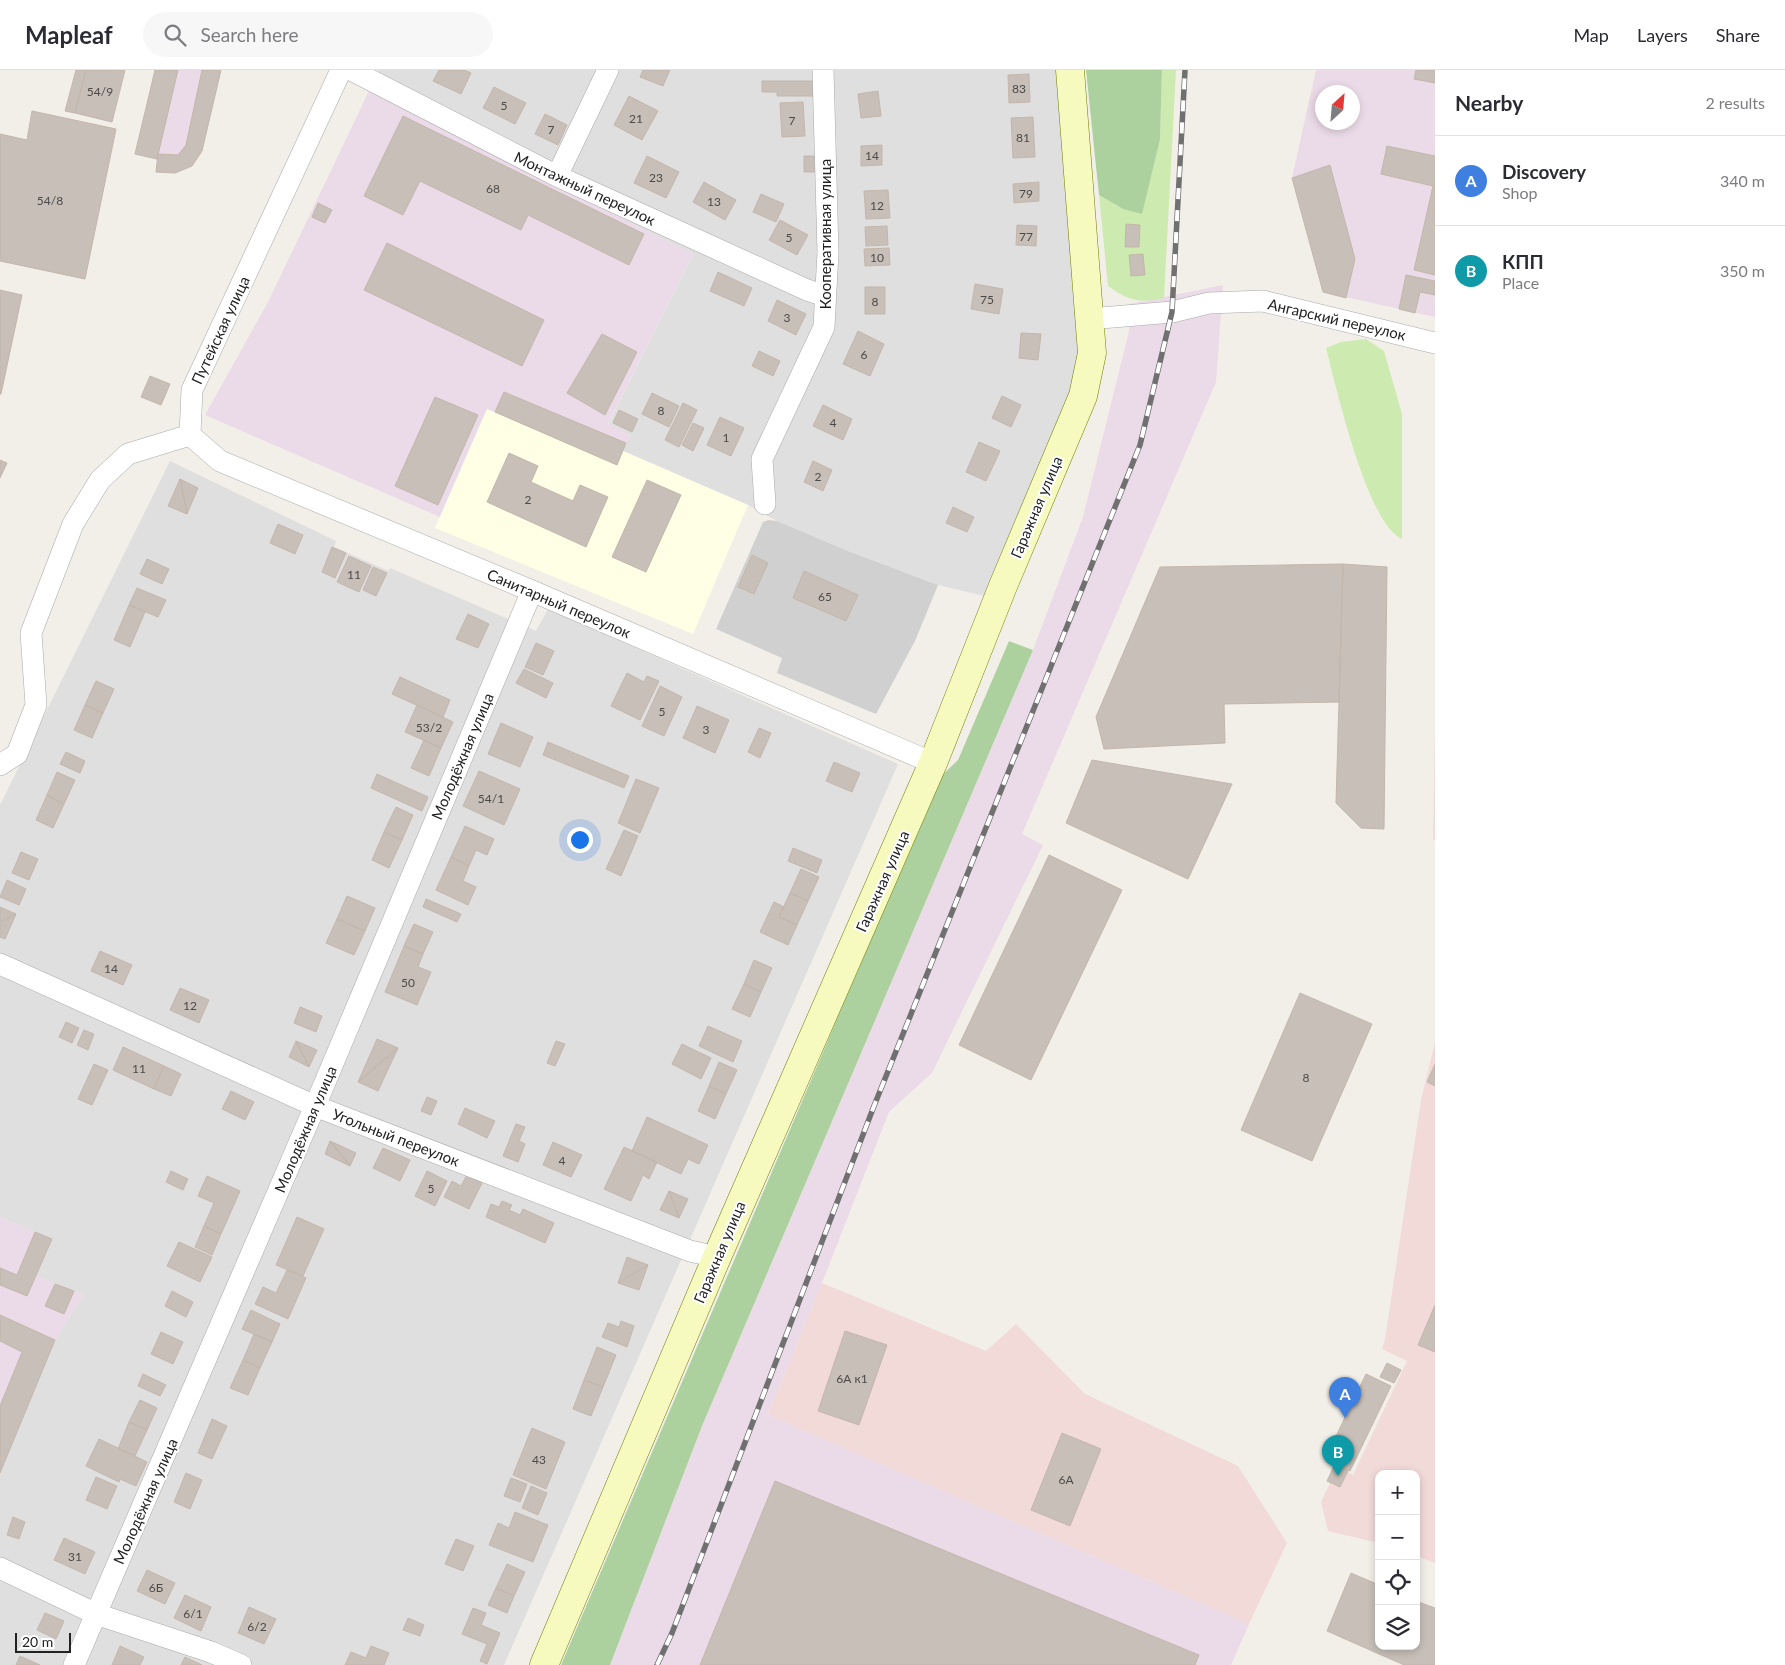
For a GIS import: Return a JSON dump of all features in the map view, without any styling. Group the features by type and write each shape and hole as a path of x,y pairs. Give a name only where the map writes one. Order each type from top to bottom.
{"street":[{"name":"Путейская улица","path":"190,435 192,390 341,70"},
{"name":"Монтажный переулок","path":"351,70 557,176 807,290 825,296"},
{"path":"557,176 608,70"},
{"name":"Кооперативная улица","path":"765,504 762,459 824,327 828,252 823,70"},
{"name":"Гаражная улица","path":"544,1665 717,1257 933,763 1003,586 1083,396 1092,353 1070,70"},
{"name":"Ангарский переулок","path":"1089,319 1172,312 1209,303 1263,302 1435,343"},
{"name":"Санитарный переулок","path":"190,435 220,461 532,591 933,763"},
{"path":"0,765 17,754 36,705 31,633 73,524 100,480 128,454 190,435"},
{"name":"Молодёжная улица","path":"74,1665 315,1106 532,591"},
{"name":"Угольный переулок","path":"0,964 315,1106 690,1251 717,1257"},
{"path":"0,1568 96,1614 210,1652 241,1665"}],"shaded area":[{"path":"155,70 221,70 175,173 156,172 157,159 135,154"},
{"path":"379,70 1062,70 1079,348 1072,391 988,597 938,585 848,551 623,451 630,435 608,425 693,254 369,91"},
{"path":"1316,70 1435,70 1435,317 1323,292 1292,178"},
{"path":"369,91 693,254 608,424 630,435 617,465 487,409 440,517 205,415 268,302"},
{"path":"1223,285 1216,382 1022,834 1043,845 932,1073 889,1112 768,1415 1249,1624 1231,1665 610,1665 702,1426 1033,650 1083,517 1129,331 1129,304"},
{"path":"487,409 617,464 623,451 748,505 693,634 435,528"},
{"path":"170,461 336,541 334,547 389,571 390,568 536,631 548,609 898,764 504,1665 0,1665 0,1473 55,1340 83,1295 36,1276 51,1239 0,1217 0,805"},
{"path":"769,520 777,521 848,551 938,585 915,641 876,714 777,673 782,658 716,629 763,522"},
{"path":"1435,727 1435,840 1433,839"},
{"path":"1435,1042 1435,1563 1420,1557 1420,1470 1375,1470 1375,1542 1328,1531 1321,1502 1330,1483 1340,1487 1348,1472 1353,1475 1407,1361 1382,1349 1421,1100"},
{"path":"0,1217 52,1239 36,1276 83,1295 55,1340 0,1473"},
{"path":"822,1283 986,1351 1016,1324 1085,1394 1238,1466 1287,1543 1249,1624 768,1415"}],"green space":[{"path":"1086,70 1162,70 1160,139 1142,214 1123,209 1099,195"},
{"path":"1162,70 1176,70 1164,298 1141,301 1128,298 1108,286 1099,195 1123,209 1160,139"},
{"path":"1366,339 1384,351 1402,414 1402,539 1389,528 1365,482 1345,421 1326,348 1341,342"},
{"path":"1009,641 1033,650 702,1426 610,1665 561,1665 824,1050 935,782 958,760"}],"building":[{"path":"76,70 86,70 75,113 65,111"},
{"path":"86,70 125,70 112,122 75,113"},
{"path":"155,70 178,70 157,159 135,154"},
{"path":"202,70 221,70 202,151 192,166 175,173 156,172 158,154 178,155 186,145"},
{"path":"439,70 464,70 471,73 461,94 433,81"},
{"path":"643,70 670,70 663,86 640,77"},
{"path":"1416,70 1435,70 1435,83 1414,79"},
{"path":"1029,74 1030,102 1009,103 1008,75"},
{"path":"762,81 818,81 818,96 777,96 777,92 762,92"},
{"path":"494,87 526,103 515,124 483,108"},
{"path":"878,91 881,116 861,118 858,94"},
{"path":"629,96 658,111 642,140 614,125"},
{"path":"803,102 805,136 782,137 780,103"},
{"path":"32,111 116,129 85,279 0,261 0,134 27,140"},
{"path":"545,114 567,125 558,145 535,134"},
{"path":"403,116 644,234 629,265 528,215 521,230 420,181 403,215 364,196"},
{"path":"1033,117 1035,157 1013,158 1011,118"},
{"path":"882,145 882,165 861,166 861,146"},
{"path":"1387,146 1435,156 1435,275 1414,270 1433,186 1381,174"},
{"path":"647,156 679,172 666,198 634,183"},
{"path":"804,156 824,156 824,172 804,172"},
{"path":"1330,165 1355,259 1346,298 1323,292 1292,178"},
{"path":"704,182 736,200 725,220 693,202"},
{"path":"1039,182 1039,201 1014,203 1013,184"},
{"path":"888,190 890,218 866,219 864,191"},
{"path":"761,194 784,204 776,222 753,212"},
{"path":"318,203 332,210 325,223 312,217"},
{"path":"780,220 808,235 797,255 769,240"},
{"path":"1126,224 1140,225 1139,247 1125,247"},
{"path":"1017,225 1037,226 1036,246 1016,245"},
{"path":"887,226 888,245 866,246 865,227"},
{"path":"387,243 544,320 522,366 364,290"},
{"path":"889,248 890,265 865,266 864,249"},
{"path":"1143,254 1145,275 1131,276 1129,255"},
{"path":"718,272 752,288 744,306 710,291"},
{"path":"1406,275 1435,281 1435,295 1420,292 1415,313 1399,309"},
{"path":"975,284 1003,289 999,314 971,309"},
{"path":"865,287 885,287 885,314 865,314"},
{"path":"0,290 22,295 1,394 0,394"},
{"path":"777,300 806,314 796,335 768,321"},
{"path":"858,331 884,344 870,376 843,364"},
{"path":"1021,333 1041,334 1038,360 1019,358"},
{"path":"602,334 637,352 605,415 567,393"},
{"path":"759,351 780,361 773,376 752,366"},
{"path":"150,376 170,384 161,405 141,397"},
{"path":"504,392 626,443 617,465 495,412"},
{"path":"652,393 679,406 669,427 642,414"},
{"path":"1002,396 1021,405 1011,427 992,418"},
{"path":"435,397 478,415 438,505 395,486"},
{"path":"683,403 697,410 679,447 665,440"},
{"path":"823,405 852,419 843,440 813,426"},
{"path":"619,410 638,419 632,432 613,423"},
{"path":"720,417 744,428 731,456 707,445"},
{"path":"693,423 704,428 693,451 682,445"},
{"path":"979,442 1000,451 986,481 966,472"},
{"path":"509,453 538,466 531,482 573,501 580,485 608,497 586,547 487,502"},
{"path":"0,460 7,463 0,478"},
{"path":"813,461 832,470 823,491 804,482"},
{"path":"180,479 198,488 187,514"},
{"path":"180,479 187,514 168,506"},
{"path":"647,480 681,495 646,572 612,557"},
{"path":"953,507 974,517 967,532 946,523"},
{"path":"278,524 303,535 295,554 270,543"},
{"path":"332,547 346,553 335,578 322,572"},
{"path":"752,555 768,563 754,594 738,587"},
{"path":"349,556 371,566 359,592 337,582"},
{"path":"147,559 169,569 162,584 140,574"},
{"path":"1343,564 1387,567 1384,829 1361,828 1336,803"},
{"path":"1343,564 1339,702 1224,704 1225,743 1104,749 1096,717 1160,567"},
{"path":"373,567 387,573 376,596 363,590"},
{"path":"804,571 858,595 846,621 793,598"},
{"path":"137,588 166,600 158,617 129,605"},
{"path":"129,605 145,612 130,647 114,640"},
{"path":"468,614 489,624 478,648 456,639"},
{"path":"536,643 554,651 543,675 525,667"},
{"path":"524,669 553,683 546,698 516,683"},
{"path":"627,673 644,682 647,676 659,681 640,720 611,706"},
{"path":"400,677 450,700 443,717 392,694"},
{"path":"96,681 114,689 103,713 85,705"},
{"path":"660,686 682,697 664,736 642,726"},
{"path":"85,705 103,713 92,738 74,730"},
{"path":"417,705 453,722 441,748 405,732"},
{"path":"697,706 729,720 715,753 683,738"},
{"path":"501,723 533,737 520,767 488,754"},
{"path":"759,728 771,733 760,758 748,752"},
{"path":"424,740 441,748 429,776 411,768"},
{"path":"548,742 629,776 624,788 543,755"},
{"path":"66,752 85,761 80,773 60,764"},
{"path":"1092,760 1232,784 1188,879 1066,823"},
{"path":"834,762 860,773 852,792 826,781"},
{"path":"479,771 520,789 504,825 463,806"},
{"path":"57,772 75,780 64,804 47,795"},
{"path":"377,774 428,797 422,811 371,788"},
{"path":"636,779 659,788 640,833 618,823"},
{"path":"47,795 64,804 53,828 36,820"},
{"path":"396,807 413,815 402,840 384,832"},
{"path":"465,826 494,839 487,855 476,850 469,866 451,857"},
{"path":"624,830 638,836 621,876 606,869"},
{"path":"384,832 402,840 389,868 372,860"},
{"path":"793,848 822,860 817,873 788,861"},
{"path":"21,852 38,859 29,880 12,873"},
{"path":"1049,855 1122,890 1031,1080 959,1045"},
{"path":"451,857 469,866 463,881 476,887 468,905 436,890"},
{"path":"801,869 819,877 808,901 790,893"},
{"path":"7,880 26,889 19,905 0,897"},
{"path":"790,893 808,901 797,925 779,917"},
{"path":"347,896 375,908 365,931 337,919"},
{"path":"426,899 461,914 457,922 423,907"},
{"path":"774,902 784,907 779,917 797,925 788,945 760,932"},
{"path":"0,907 16,914 0,922"},
{"path":"16,914 5,939 0,937 0,922"},
{"path":"337,919 365,931 354,955 326,943"},
{"path":"414,924 433,932 423,954 404,946"},
{"path":"404,946 423,954 418,967 431,972 417,1005 385,992"},
{"path":"100,951 132,965 123,985 91,971"},
{"path":"754,960 772,968 761,992 744,984"},
{"path":"744,984 761,992 750,1017 732,1009"},
{"path":"180,988 209,1000 199,1023 170,1010"},
{"path":"1300,993 1372,1024 1312,1161 1241,1130"},
{"path":"300,1007 322,1016 316,1032 294,1023"},
{"path":"66,1022 79,1028 72,1043 59,1037"},
{"path":"708,1026 742,1041 733,1062 699,1046"},
{"path":"84,1030 94,1034 88,1050 77,1045"},
{"path":"377,1039 398,1048 358,1082"},
{"path":"296,1041 317,1050 309,1067"},
{"path":"296,1041 309,1067 289,1057"},
{"path":"556,1041 565,1044 555,1066 547,1063"},
{"path":"682,1044 711,1058 701,1079 672,1064"},
{"path":"123,1047 164,1066 154,1089 113,1070"},
{"path":"398,1048 378,1091 358,1082"},
{"path":"719,1062 737,1070 726,1094 709,1086"},
{"path":"94,1064 108,1070 92,1105 78,1099"},
{"path":"1435,1064 1435,1086 1427,1082"},
{"path":"164,1066 181,1074 171,1096 154,1089"},
{"path":"709,1086 726,1094 715,1119 698,1111"},
{"path":"231,1091 254,1102 245,1120 222,1109"},
{"path":"427,1097 437,1101 431,1115 421,1111"},
{"path":"465,1108 495,1121 487,1138 458,1124"},
{"path":"647,1117 708,1145 699,1164 688,1159 681,1174 632,1151"},
{"path":"516,1124 525,1127 519,1141 525,1144 518,1162 503,1156"},
{"path":"330,1141 356,1153 350,1166"},
{"path":"330,1141 350,1166 325,1154"},
{"path":"553,1142 582,1155 571,1177 543,1165"},
{"path":"624,1147 657,1162 649,1179 643,1175 631,1201 604,1189"},
{"path":"383,1148 410,1160 400,1181 373,1168"},
{"path":"171,1171 188,1179 183,1190 166,1182"},
{"path":"427,1171 447,1181 435,1206 415,1196"},
{"path":"467,1175 482,1183 469,1209 444,1197 452,1181 461,1186"},
{"path":"207,1176 240,1191 221,1234 204,1226 214,1203 198,1196"},
{"path":"669,1191 679,1218 660,1210"},
{"path":"669,1191 688,1199 679,1218"},
{"path":"502,1201 512,1205 509,1210 520,1215 523,1209 554,1223 545,1243 486,1217 491,1204 499,1207"},
{"path":"297,1217 324,1229 303,1276 276,1265"},
{"path":"204,1226 221,1234 212,1255 195,1247"},
{"path":"35,1232 52,1239 27,1296 0,1285 0,1268 17,1275"},
{"path":"179,1242 212,1257 200,1282 167,1266"},
{"path":"627,1257 648,1265 618,1283"},
{"path":"648,1265 639,1290 618,1283"},
{"path":"287,1270 306,1278 288,1319 255,1304 263,1287 276,1293"},
{"path":"55,1284 74,1291 64,1314 45,1306"},
{"path":"172,1291 193,1302 186,1317 165,1306"},
{"path":"1435,1305 1435,1352 1418,1345"},
{"path":"251,1310 280,1324 272,1342 242,1329"},
{"path":"0,1315 55,1340 0,1473 0,1406 22,1352 0,1341"},
{"path":"621,1321 634,1326 627,1347 602,1337 608,1323 619,1327"},
{"path":"845,1331 887,1345 859,1425 818,1411"},
{"path":"161,1332 183,1342 173,1364 151,1354"},
{"path":"254,1334 272,1342 260,1368 243,1360"},
{"path":"597,1347 616,1355 603,1387 584,1380"},
{"path":"243,1360 260,1368 248,1395 230,1388"},
{"path":"1387,1363 1401,1370 1394,1383 1380,1377"},
{"path":"143,1374 166,1385 160,1396 138,1386"},
{"path":"1366,1374 1391,1386 1350,1471 1325,1459"},
{"path":"584,1380 603,1387 591,1416 573,1409"},
{"path":"140,1400 157,1408 147,1430 129,1422"},
{"path":"212,1419 227,1426 212,1459 198,1453"},
{"path":"129,1422 147,1430 135,1456 118,1449"},
{"path":"532,1428 565,1442 546,1489 513,1475"},
{"path":"1062,1433 1101,1449 1070,1526 1031,1510"},
{"path":"99,1439 147,1462 136,1486 120,1479 119,1482 86,1466"},
{"path":"1335,1464 1348,1471 1340,1487 1327,1481"},
{"path":"186,1473 202,1480 190,1509 174,1502"},
{"path":"96,1477 117,1486 107,1509 86,1500"},
{"path":"511,1478 527,1484 520,1502 504,1496"},
{"path":"775,1481 1199,1655 1195,1665 700,1665"},
{"path":"531,1486 547,1493 538,1515 522,1508"},
{"path":"515,1512 548,1525 533,1562 489,1545 498,1523 509,1528"},
{"path":"13,1517 25,1522 19,1539 7,1535"},
{"path":"64,1538 95,1552 85,1574 54,1560"},
{"path":"456,1539 474,1546 463,1571 445,1564"},
{"path":"507,1564 525,1572 514,1596 496,1588"},
{"path":"147,1570 175,1583 165,1604 137,1591"},
{"path":"1351,1573 1375,1583 1375,1650 1420,1650 1420,1602 1435,1608 1435,1665 1404,1665 1327,1631"},
{"path":"496,1588 514,1596 507,1613 488,1605"},
{"path":"185,1595 211,1607 201,1631 174,1618"},
{"path":"249,1607 276,1619 264,1644 238,1633"},
{"path":"473,1608 486,1613 481,1625 500,1633 487,1664 480,1661 487,1644 462,1634"},
{"path":"45,1613 64,1621 56,1639 37,1630"},
{"path":"408,1618 424,1625 420,1636 403,1630"},
{"path":"120,1646 144,1657 140,1665 112,1665"},
{"path":"371,1646 389,1653 384,1665 345,1665 351,1652 366,1658"},
{"path":"20,1656 40,1665 16,1665"},
{"path":"185,1657 202,1665 181,1665"}],"railway":[{"path":"657,1665 672,1633 874,1106 1140,445 1172,312 1185,70"}],"place":[{"name":"Discovery","path":"1345,1418"},
{"name":"КПП","path":"1338,1476"}]}
